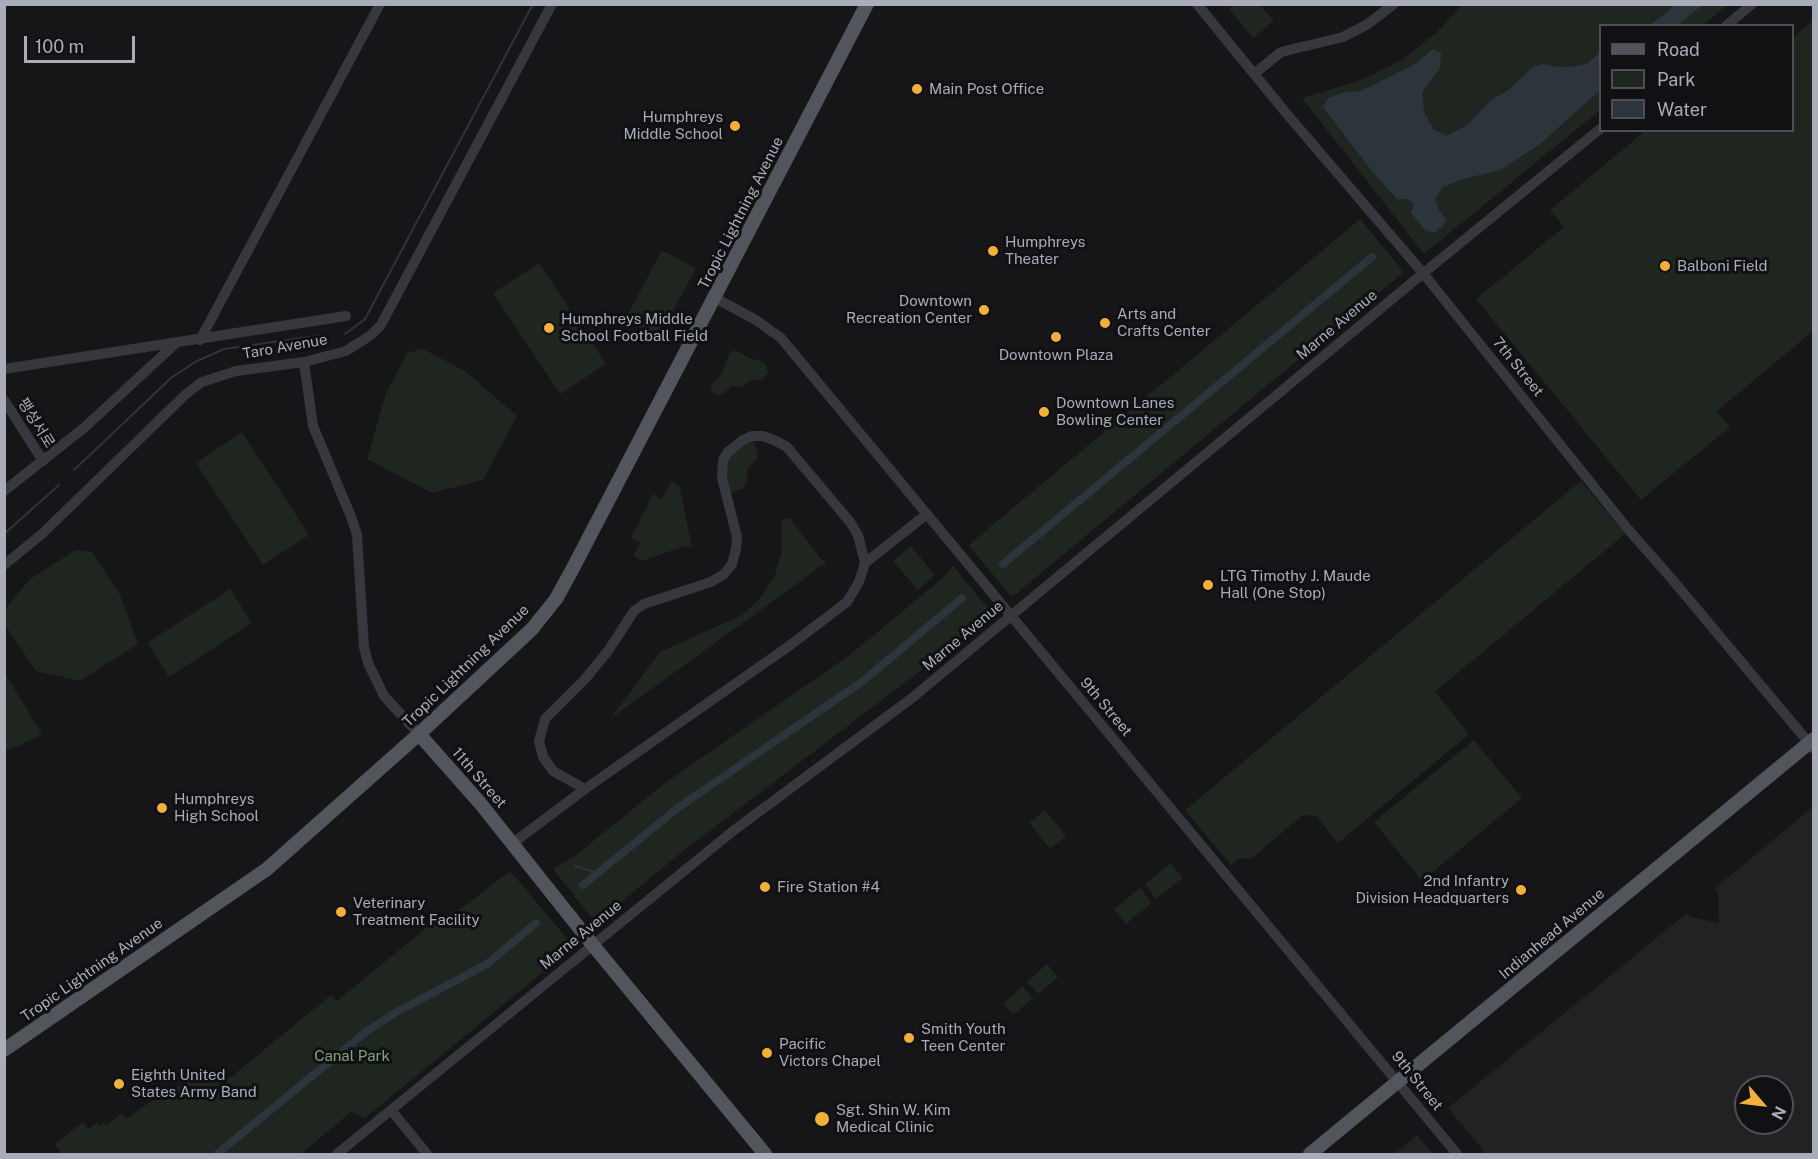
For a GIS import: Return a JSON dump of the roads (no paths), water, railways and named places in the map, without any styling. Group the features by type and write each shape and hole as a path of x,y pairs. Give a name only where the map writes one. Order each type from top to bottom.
{"main road":[{"name":"Tropic Lightning Avenue","path":"4,1050 267,869 419,734 532,629 556,599 867,4"},
{"name":"11th Street","path":"419,734 513,843 592,944 765,1155"},
{"name":"Indianhead Avenue","path":"1311,1155 1812,744"}],"street":[{"path":"200,340 380,4"},
{"name":"Taro Avenue","path":"4,565 42,534 186,394 202,382 236,371 304,362 346,351 371,336 381,325 552,4"},
{"name":"7th Street","path":"1197,4 1423,273 1627,528 1812,744"},
{"path":"1254,74 1281,52 1343,37 1368,24 1394,4"},
{"path":"1728,24 1752,4"},
{"name":"Marne Avenue","path":"337,1155 592,944 733,831 912,698 1423,273 1599,130"},
{"name":"9th Street","path":"715,298 756,320 781,338 1457,1155"},
{"path":"4,369 346,316"},
{"path":"4,491 85,427 176,343"},
{"path":"145,348 149,356 149,368"},
{"name":"11th Street","path":"304,362 313,426 357,535 364,647 368,663 384,696 419,734"},
{"name":"팽성서로","path":"4,400 43,461"},
{"path":"513,843 847,602 859,582 865,563 858,535 850,522 787,447 763,436 752,436 734,447 723,460 721,469 725,494 737,537 732,564 724,574 711,582 644,604 634,611 608,651 545,719 539,741 543,757 554,771 585,789"},
{"path":"865,563 927,514"},
{"path":"391,1110 427,1155"}],"water":[{"path":"1672,4 1703,5 1678,24 1651,24 1671,9"},
{"path":"1433,49 1441,53 1440,69 1422,92 1424,111 1433,129 1446,136 1467,125 1491,100 1507,91 1533,67 1543,64 1570,67 1587,64 1599,53 1599,91 1539,145 1500,170 1463,179 1443,187 1435,199 1447,221 1435,233 1426,231 1411,213 1414,205 1409,199 1397,199 1375,175 1323,107 1328,98 1345,92 1361,91 1417,63"}],"waterway":[{"path":"345,334 365,319 533,4"},
{"path":"1003,564 1372,257"},
{"path":"74,470 171,378 195,362 224,349 322,335"},
{"path":"4,534 59,485"},
{"path":"583,885 679,807 863,681 962,598"},
{"path":"575,866 598,873"},
{"path":"217,1154 367,1031 395,1013 487,964 536,923"}],"place":[{"name":"Main Post Office","path":"917,89"},
{"name":"Humphreys Middle School","path":"735,126"},
{"name":"Humphreys Theater","path":"993,251"},
{"name":"Balboni Field","path":"1665,266"},
{"name":"Downtown Recreation Center","path":"984,310"},
{"name":"Arts and Crafts Center","path":"1105,323"},
{"name":"Humphreys Middle School Football Field","path":"549,328"},
{"name":"Downtown Plaza","path":"1056,337"},
{"name":"Downtown Lanes Bowling Center","path":"1044,412"},
{"name":"LTG Timothy J. Maude Hall (One Stop)","path":"1208,585"},
{"name":"Humphreys High School","path":"162,808"},
{"name":"Fire Station #4","path":"765,887"},
{"name":"2nd Infantry Division Headquarters","path":"1521,890"},
{"name":"Veterinary Treatment Facility","path":"341,912"},
{"name":"Smith Youth Teen Center","path":"909,1038"},
{"name":"Pacific Victors Chapel","path":"767,1053"},
{"name":"Eighth United States Army Band","path":"119,1084"},
{"name":"Sgt. Shin W. Kim Medical Clinic","path":"822,1119"}],"park label":[{"name":"Canal Park","path":"352,1056"}]}
